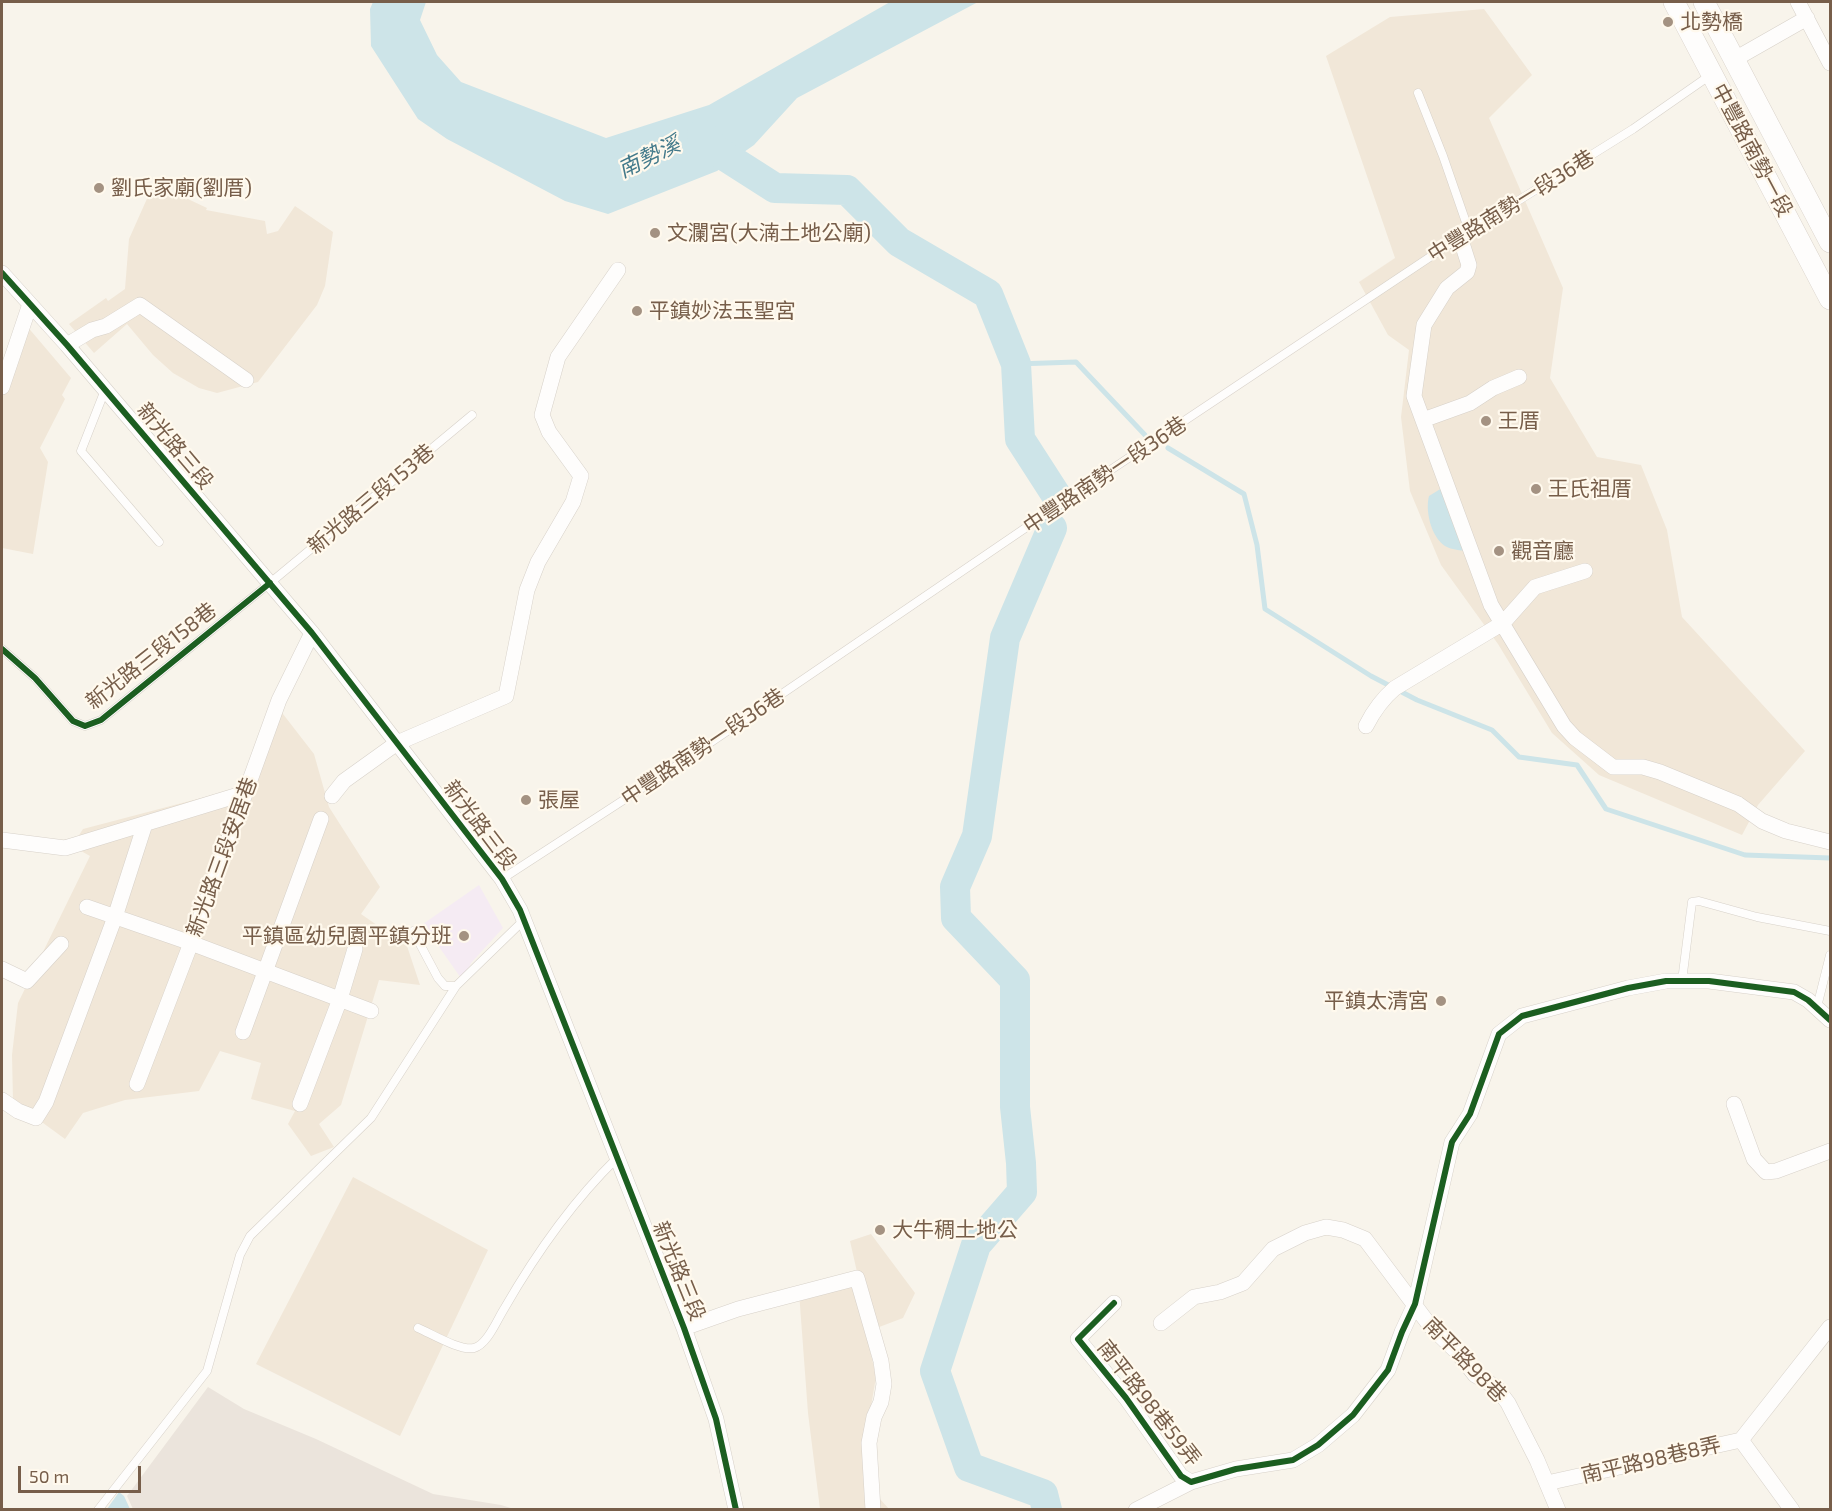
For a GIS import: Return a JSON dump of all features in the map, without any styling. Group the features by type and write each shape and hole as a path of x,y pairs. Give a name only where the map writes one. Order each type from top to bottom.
{"main road":[{"name":"中豐路南勢一段","path":"1674,2 1830,299"},
{"name":"中豐路南勢一段","path":"1704,2 1830,242"},
{"path":"1712,74 1735,59"}],"street":[{"path":"1798,2 1830,63"},
{"path":"1735,59 1807,18"},
{"path":"1465,234 1469,265 1467,272 1448,288 1424,324 1414,396 1491,605 1564,726 1575,738 1613,767 1643,767 1660,772 1738,804 1762,821 1786,831 1830,842"},
{"path":"332,796 344,781 397,744 506,696 526,590 538,562 573,502 581,476 549,432 542,415 558,357 618,270"},
{"name":"新光路三段","path":"2,273 67,345 312,633 502,879 520,910 684,1328 716,1419 736,1509"},
{"path":"2,387 30,304"},
{"path":"67,345 92,330 106,326 141,305 246,380"},
{"path":"1423,420 1470,403 1493,388 1519,377"},
{"path":"1366,726 1375,709 1395,688 1503,623 1535,587 1585,571"},
{"name":"新光路三段安居巷","path":"137,1084 279,700 312,633"},
{"path":"2,840 65,848 245,794"},
{"path":"243,1032 321,819"},
{"path":"2,1100 18,1111 36,1118 45,1102 115,917 146,824"},
{"path":"87,908 191,943 371,1011"},
{"path":"2,969 27,981 62,944"},
{"path":"300,1104 340,999 355,949"},
{"name":"南平路98巷59弄","path":"1114,1303 1078,1339 1126,1398 1181,1476 1191,1482 1236,1469 1293,1460 1318,1445 1353,1415 1388,1370 1415,1304 1452,1142 1470,1114 1499,1034 1522,1016 1628,988 1666,981 1709,981 1794,992 1817,1007 1830,1020"},
{"path":"1734,1104 1754,1159 1766,1172 1776,1171 1830,1151"},
{"name":"南平路98巷","path":"1161,1323 1194,1297 1220,1292 1243,1282 1273,1249 1305,1233 1326,1227 1343,1230 1365,1239 1431,1328 1457,1352 1475,1374 1496,1387 1508,1403 1537,1460 1558,1509"},
{"path":"684,1328 738,1309 857,1278 881,1361 884,1384 882,1402 874,1417 869,1443 873,1509"},
{"path":"1741,1440 1830,1327"},
{"name":"南平路98巷8弄","path":"1547,1483 1741,1440 1792,1509"},
{"path":"1136,1509 1191,1482"}],"lane":[{"name":"中豐路南勢一段36巷","path":"502,879 679,764 1112,469 1465,234 1633,129 1712,74"},
{"path":"1418,93 1443,156 1465,234"},
{"path":"105,390 81,451 159,542"},
{"name":"新光路三段153巷","path":"270,583 472,415"},
{"name":"新光路三段158巷","path":"2,649 35,678 73,721 85,726 101,720 270,583"},
{"path":"1682,981 1692,902 1699,901 1757,917 1830,931"},
{"path":"98,1509 207,1371 240,1255 250,1236 371,1118 456,987 524,920"},
{"path":"413,931 438,978 445,986 456,987"},
{"path":"1817,1007 1830,955"},
{"path":"418,1328 465,1349 477,1348 490,1334 538,1254 563,1219 617,1158"}],"shaded area":[{"path":"1484,9 1532,75 1489,118 1563,288 1550,378 1597,457 1641,465 1667,530 1682,617 1805,751 1758,805 1742,835 1599,775 1552,733 1498,644 1441,565 1410,491 1401,417 1409,350 1388,335 1359,282 1395,258 1326,56 1390,17"},
{"path":"154,183 207,208 206,210 265,221 267,234 278,231 295,206 333,232 325,286 317,305 258,382 217,393 199,388 173,373 153,355 127,324 94,353 69,324 106,298 108,301 125,289 129,239"},
{"path":"26,325 71,378 62,395 65,399 40,448 48,462 33,554 2,548 2,397"},
{"path":"276,705 314,754 329,807 380,887 361,914 407,946 420,985 379,980 341,1105 319,1124 334,1147 311,1156 288,1124 295,1111 251,1099 261,1063 220,1051 199,1091 125,1100 83,1113 65,1139 13,1101 12,1055 18,1003 90,856 72,846 83,829 243,787"},
{"name":"平鎮區幼兒園平鎮分班","path":"479,885 503,928 471,963 463,981 423,924"},
{"path":"353,1177 488,1250 400,1436 256,1364"},
{"path":"871,1234 915,1293 903,1318 866,1332 876,1377 870,1412 870,1488 889,1509 820,1509 808,1413 799,1292 857,1272 850,1241"},
{"path":"208,1387 244,1409 316,1439 433,1494 514,1509 133,1509 127,1496"}],"water":[{"name":"南勢溪","path":"373,2 426,2 420,20 437,55 461,82 606,138 709,105 890,2 978,2 797,98 754,145 717,171 608,214 565,201 447,139 418,119 371,46 370,9"},
{"path":"1442,488 1464,551 1452,549 1440,542 1430,523 1429,496"},
{"path":"119,1492 124,1496 130,1509 107,1509"}],"waterway":[{"path":"702,134 717,151 775,188 847,190 899,242 988,294 1016,364 1020,439 1058,498"},
{"path":"1016,364 1076,362 1145,435"},
{"path":"1168,448 1244,494 1257,545 1265,609 1371,676 1417,700 1492,730 1519,757 1577,765 1606,809 1745,855 1830,858"},
{"path":"1047,1510 1043,1494 969,1467 935,1371 976,1245 1022,1192 1015,1107 1015,980 956,918 955,887 977,836 1005,638 1052,528"}],"cycle path":[{"path":"2,273 67,345 312,633 502,879 520,910 684,1328 716,1419 736,1510"},
{"path":"2,649 35,678 73,721 85,726 101,720 270,583"},
{"path":"1114,1303 1078,1339 1126,1398 1181,1476 1191,1482 1236,1469 1293,1460 1318,1445 1353,1415 1388,1370 1415,1304 1452,1142 1470,1114 1499,1034 1522,1016 1628,988 1666,981 1709,981 1794,992 1808,1000 1830,1020"}],"place":[{"name":"北勢橋","path":"1668,22"},
{"name":"劉氏家廟(劉厝)","path":"99,188"},
{"name":"文瀾宮(大湳土地公廟)","path":"655,233"},
{"name":"平鎮妙法玉聖宮","path":"637,311"},
{"name":"王厝","path":"1486,421"},
{"name":"王氏祖厝","path":"1536,489"},
{"name":"觀音廳","path":"1499,551"},
{"name":"張屋","path":"526,800"},
{"name":"平鎮區幼兒園平鎮分班","path":"464,936"},
{"name":"平鎮太清宮","path":"1441,1001"},
{"name":"大牛稠土地公","path":"880,1230"}]}
